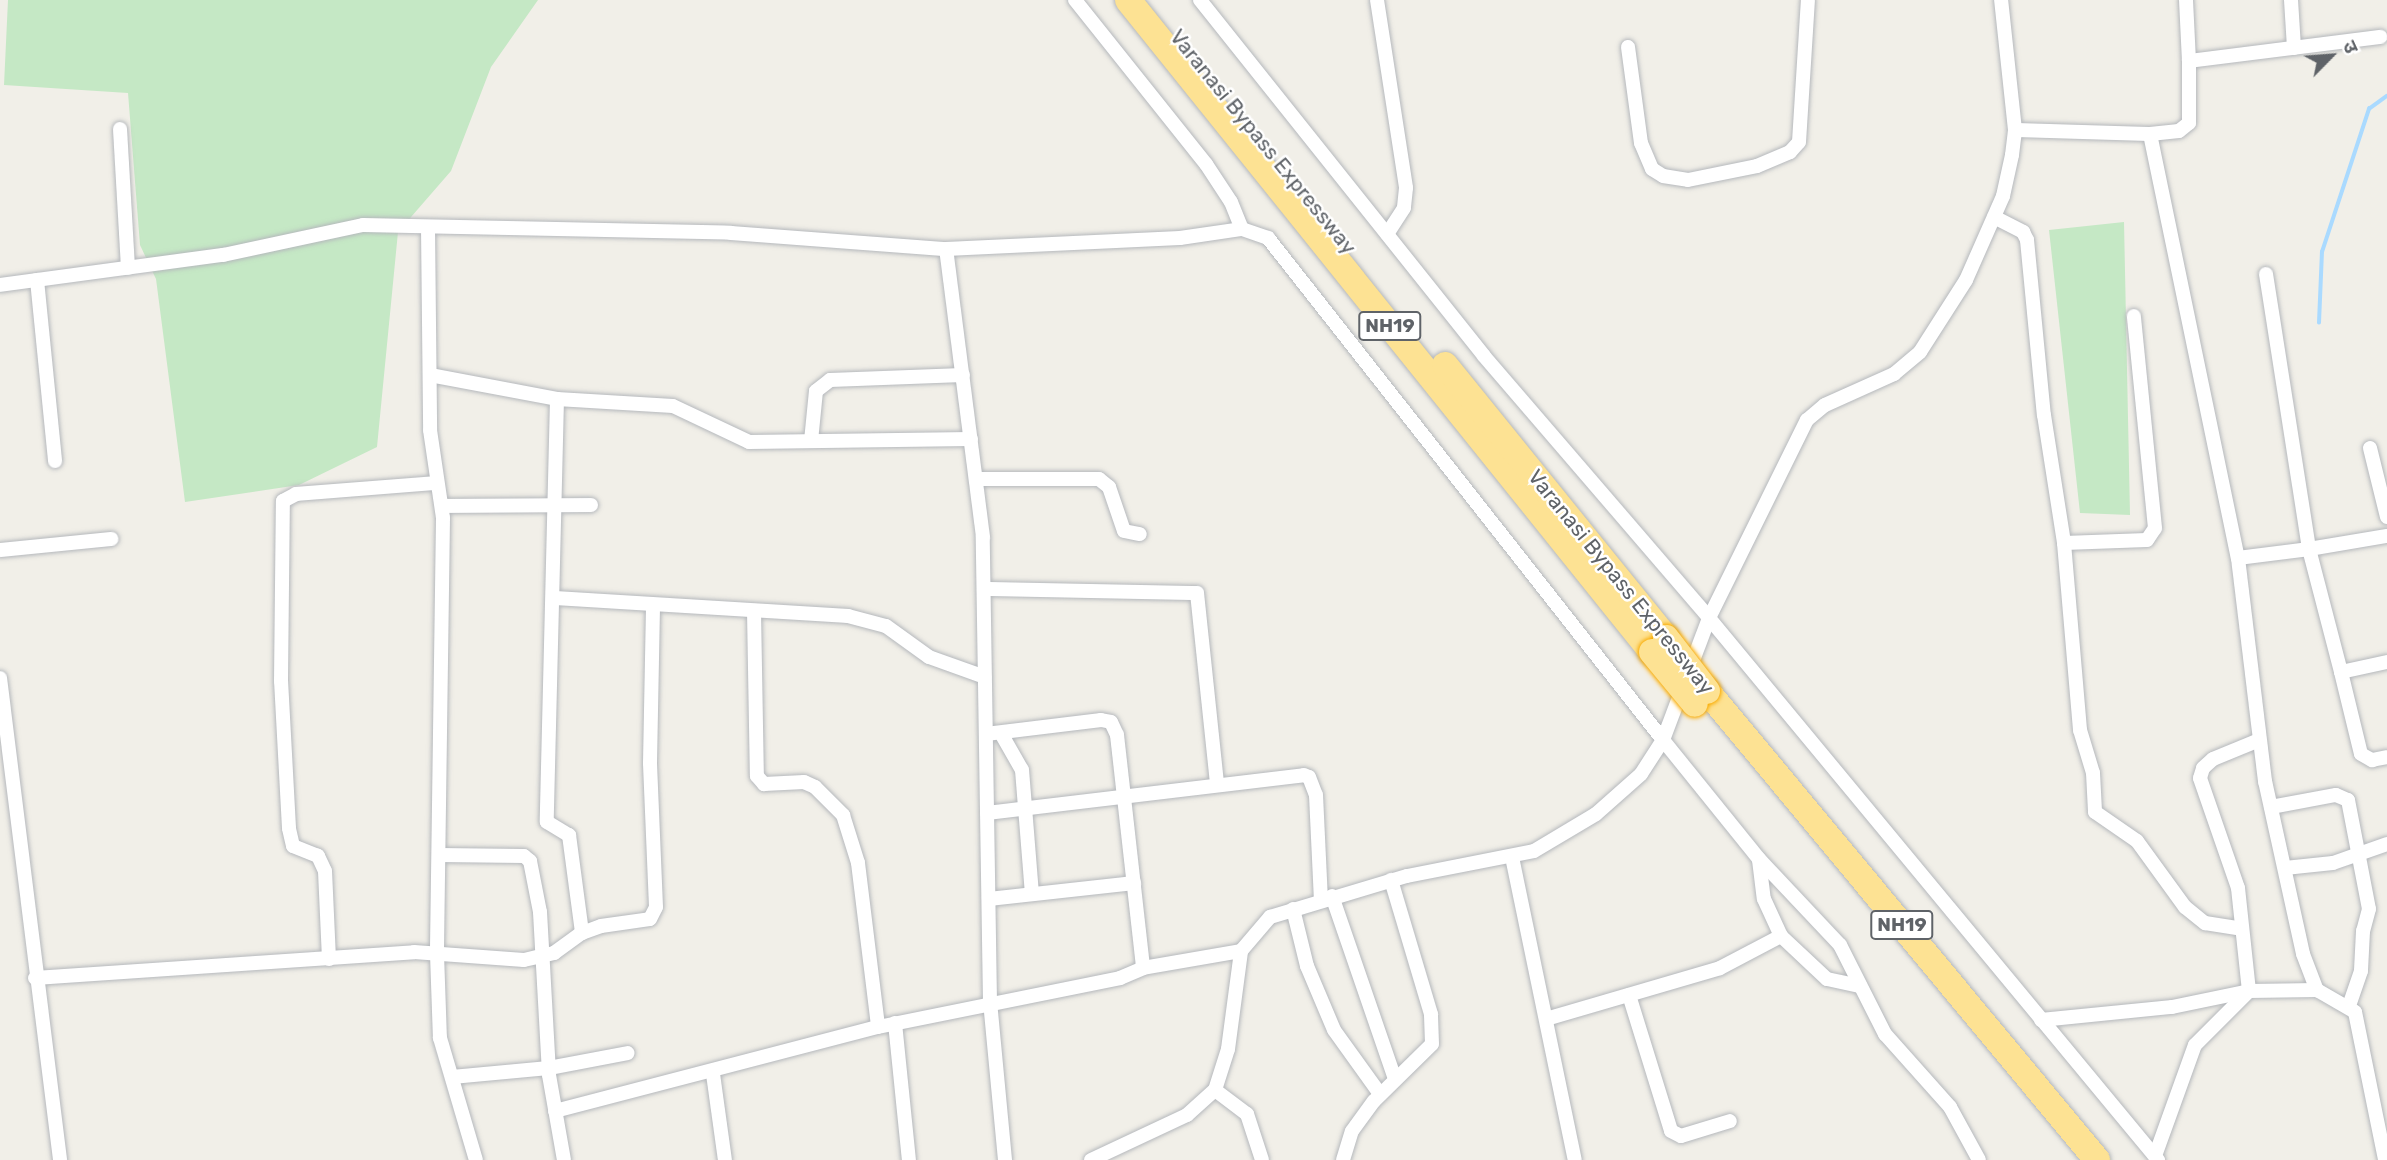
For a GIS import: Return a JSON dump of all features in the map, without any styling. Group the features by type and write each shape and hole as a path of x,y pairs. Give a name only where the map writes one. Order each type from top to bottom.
{"highway":[{"name":"Varanasi Bypass Expressway","path":"1128,0 1659,645 2074,1160"},
{"name":"Varanasi Bypass Expressway","path":"1149,0 1659,645"},
{"name":"Varanasi Bypass Expressway","path":"1701,697 2097,1160"}],"street":[{"path":"1075,0 1206,164 1231,202 1242,229"},
{"path":"1200,0 1484,356 1709,618 2157,1158"},
{"path":"1377,0 1406,188 1404,208 1387,234"},
{"path":"1628,47 1641,144 1652,169 1663,176 1688,180 1757,166 1790,152 1799,142 1808,0"},
{"path":"1091,1160 1187,1115 1214,1090 1228,1049 1241,951 1261,924 1293,909 1391,880 1512,857 1564,836 1596,814 1641,774 1663,740 1709,618 1807,420 1825,405 1894,374 1920,352 1966,280 2003,196 2015,130 2001,0"},
{"path":"2015,130 2150,134 2179,131 2189,123 2186,0"},
{"path":"2291,0 2294,48"},
{"path":"2189,61 2380,37"},
{"path":"120,129 128,268"},
{"path":"2150,134 2165,195 2238,558 2259,740 2271,807 2303,954 2317,990"},
{"path":"1995,214 2023,232 2027,240 2044,415 2064,543 2080,730 2094,773 2095,812 2137,841 2185,907 2205,923 2242,929"},
{"path":"0,285 223,255 363,225 731,233 946,249 1180,238 1242,229 1268,239 1759,859 1840,945 1885,1034 1950,1107 1980,1158"},
{"path":"428,227 429,375 437,483 442,506 437,954 440,1038 476,1160"},
{"path":"946,249 976,479 984,589 990,1002 1005,1160"},
{"path":"2266,274 2309,549 2361,754 2372,760 2387,757"},
{"path":"37,280 55,461"},
{"path":"2064,543 2147,540 2155,528 2134,316"},
{"path":"429,375 557,399 673,407 737,440 811,442 971,439"},
{"path":"811,442 816,391 830,380 963,375"},
{"path":"557,399 558,505 547,822 569,835 582,933"},
{"path":"2370,448 2387,517"},
{"path":"976,479 1098,479 1109,487 1124,531 1140,534"},
{"path":"329,959 325,871 318,856 293,846 289,828 281,681 283,501 296,494 437,483"},
{"path":"442,506 591,505"},
{"path":"2238,558 2387,536"},
{"path":"0,550 111,539"},
{"path":"984,589 1197,593 1217,783"},
{"path":"555,598 653,607 826,614 873,621 897,632 929,657 985,677"},
{"path":"35,978 437,954 542,958 582,933 643,921 656,912 650,763 653,607"},
{"path":"754,611 757,776 764,784 804,782 815,787 844,815 858,863 878,1027"},
{"path":"2340,671 2387,662"},
{"path":"0,678 35,978 60,1160"},
{"path":"986,734 1002,735 1101,720 1111,722 1117,735 1125,794 1143,968"},
{"path":"1002,735 1022,770 1032,894"},
{"path":"2249,992 2238,888 2200,779 2203,768 2213,759 2259,740"},
{"path":"987,813 1217,783 1309,777 1316,795 1326,898 1395,1079"},
{"path":"2271,807 2344,796 2360,851 2369,909 2363,930 2361,971 2349,1006"},
{"path":"2285,868 2333,863 2360,851 2387,844"},
{"path":"439,855 514,856 530,860 540,912 549,1068 564,1160"},
{"path":"1512,857 1575,1160"},
{"path":"1759,859 1764,899 1781,936 1827,979 1860,986"},
{"path":"1343,1160 1352,1131 1380,1094 1432,1044 1433,1032 1391,880"},
{"path":"989,899 1134,883"},
{"path":"1293,909 1307,966 1334,1030 1380,1094"},
{"path":"1546,1019 1720,968 1781,936"},
{"path":"555,1111 713,1074 895,1023 990,1002 1098,984 1143,968 1241,951"},
{"path":"2041,1020 2172,1007 2249,992 2317,990 2349,1006 2358,1020 2385,1160"},
{"path":"2157,1158 2195,1045 2249,992"},
{"path":"1629,995 1671,1130 1681,1136 1730,1121"},
{"path":"895,1023 909,1160"},
{"path":"452,1077 549,1068 628,1053"},
{"path":"713,1074 725,1160"},
{"path":"1214,1090 1247,1114 1262,1160"}],"green space":[{"path":"8,0 538,0 491,67 451,171 398,232 377,447 299,485 185,502 156,279 140,245 128,93 4,85"},
{"path":"2124,222 2130,515 2080,513 2049,230"}],"waterway":[{"path":"2319,323 2322,252 2369,109 2387,96"}]}
